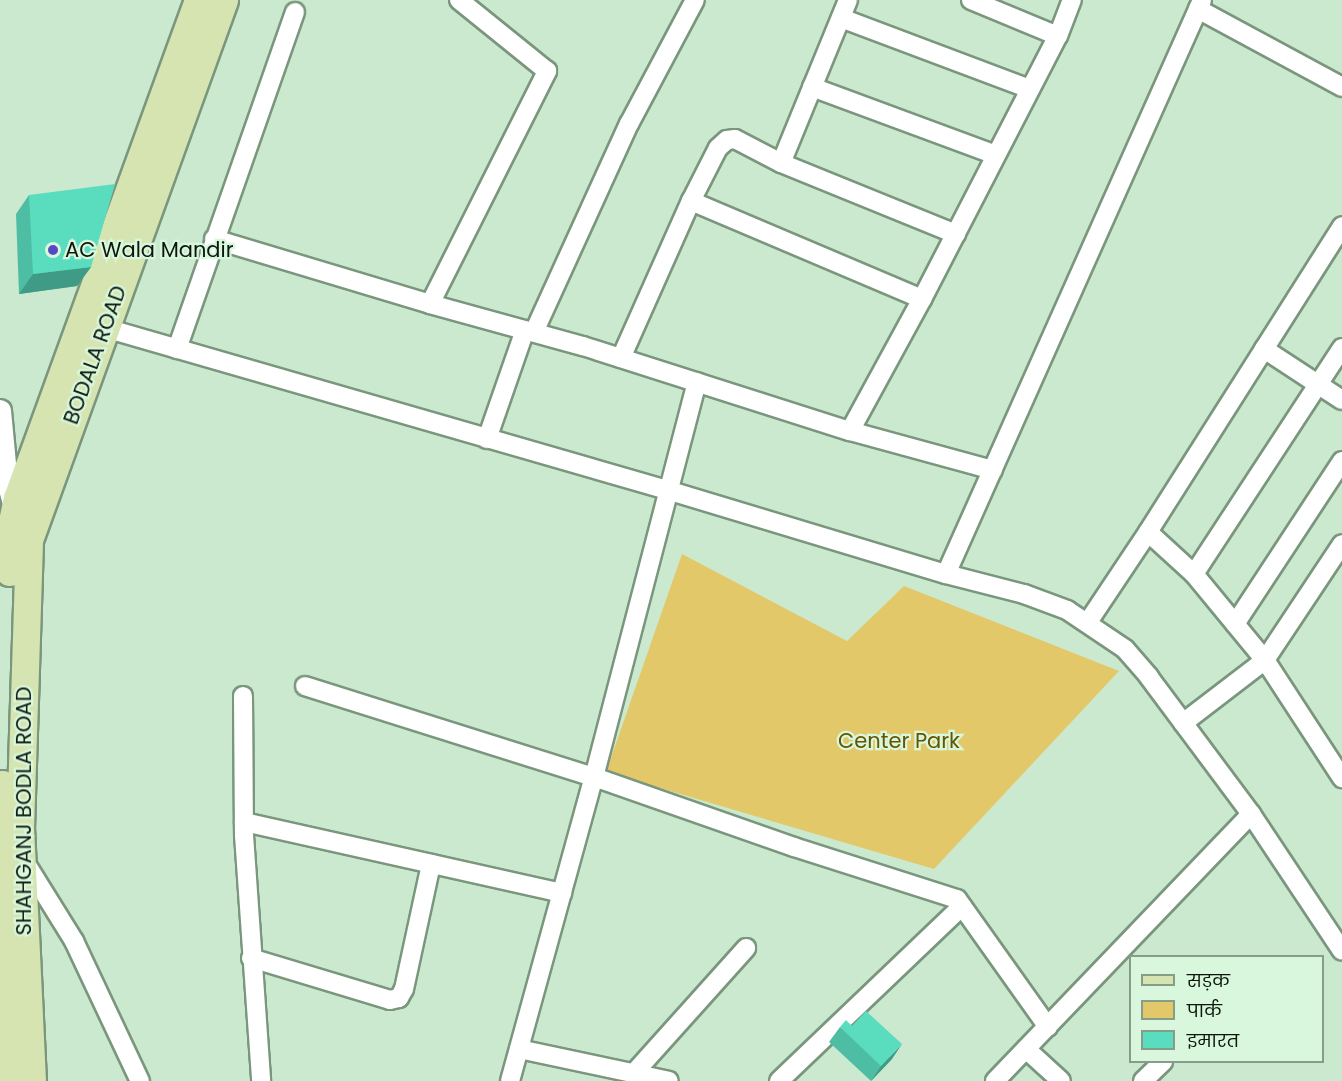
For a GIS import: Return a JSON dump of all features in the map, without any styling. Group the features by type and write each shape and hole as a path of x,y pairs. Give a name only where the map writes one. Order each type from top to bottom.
{"main road":[{"name":"BODALA ROAD","path":"29,540 94,325 198,0"},
{"name":"BODALA ROAD","path":"14,508 94,325 224,0"},
{"name":"SHAHGANJ BODLA ROAD","path":"13,1076 7,827 9,545 14,508"},
{"name":"SHAHGANJ BODLA ROAD","path":"13,1076 20,855 7,827 29,540"}],"street":[{"path":"430,304 546,74 545,68 481,8 459,0"},
{"path":"487,439 529,331 629,124 695,0"},
{"path":"781,164 848,0"},
{"path":"971,0 1058,36"},
{"path":"850,431 956,234 1058,36 1072,0"},
{"path":"946,574 1200,4 1342,87"},
{"path":"177,349 295,12"},
{"path":"841,18 1030,89"},
{"path":"812,87 996,155"},
{"path":"621,358 691,201 718,148 727,140 735,139 781,164 956,234"},
{"path":"691,201 922,298"},
{"path":"1088,622 1148,532 1342,226"},
{"path":"214,239 621,358 850,431 993,470"},
{"path":"94,325 667,490 946,574 1024,594 1067,610 1125,649 1251,814 1342,951"},
{"path":"1194,574 1342,348"},
{"path":"1264,349 1342,400"},
{"path":"510,1081 594,777 697,382"},
{"path":"0,411 6,474 14,508 29,540"},
{"path":"1235,624 1342,461"},
{"path":"1148,532 1194,574 1266,660 1342,778"},
{"path":"1183,723 1266,660 1342,544"},
{"path":"305,686 594,777 794,848 957,899 1048,1027"},
{"path":"243,696 244,822 251,958 261,1081"},
{"path":"995,1081 1251,814"},
{"path":"244,822 562,893"},
{"path":"20,855 74,941 140,1081"},
{"path":"251,958 390,1000 399,998 404,989 431,864"},
{"path":"779,1081 962,906"},
{"path":"634,1073 746,948"},
{"path":"519,1049 669,1081"},
{"path":"1026,1049 1061,1081"},
{"path":"1143,1081 1162,1063"}],"green space":[{"name":"Center Park","path":"682,554 847,641 904,586 1119,671 934,869 606,772"}],"building":[{"name":"AC Wala Mandir","path":"115,184 91,267 33,274 29,195"},
{"path":"866,1011 902,1044 881,1066 840,1027 846,1020 852,1026"}],"place":[{"name":"AC Wala Mandir","path":"53,250"}]}
